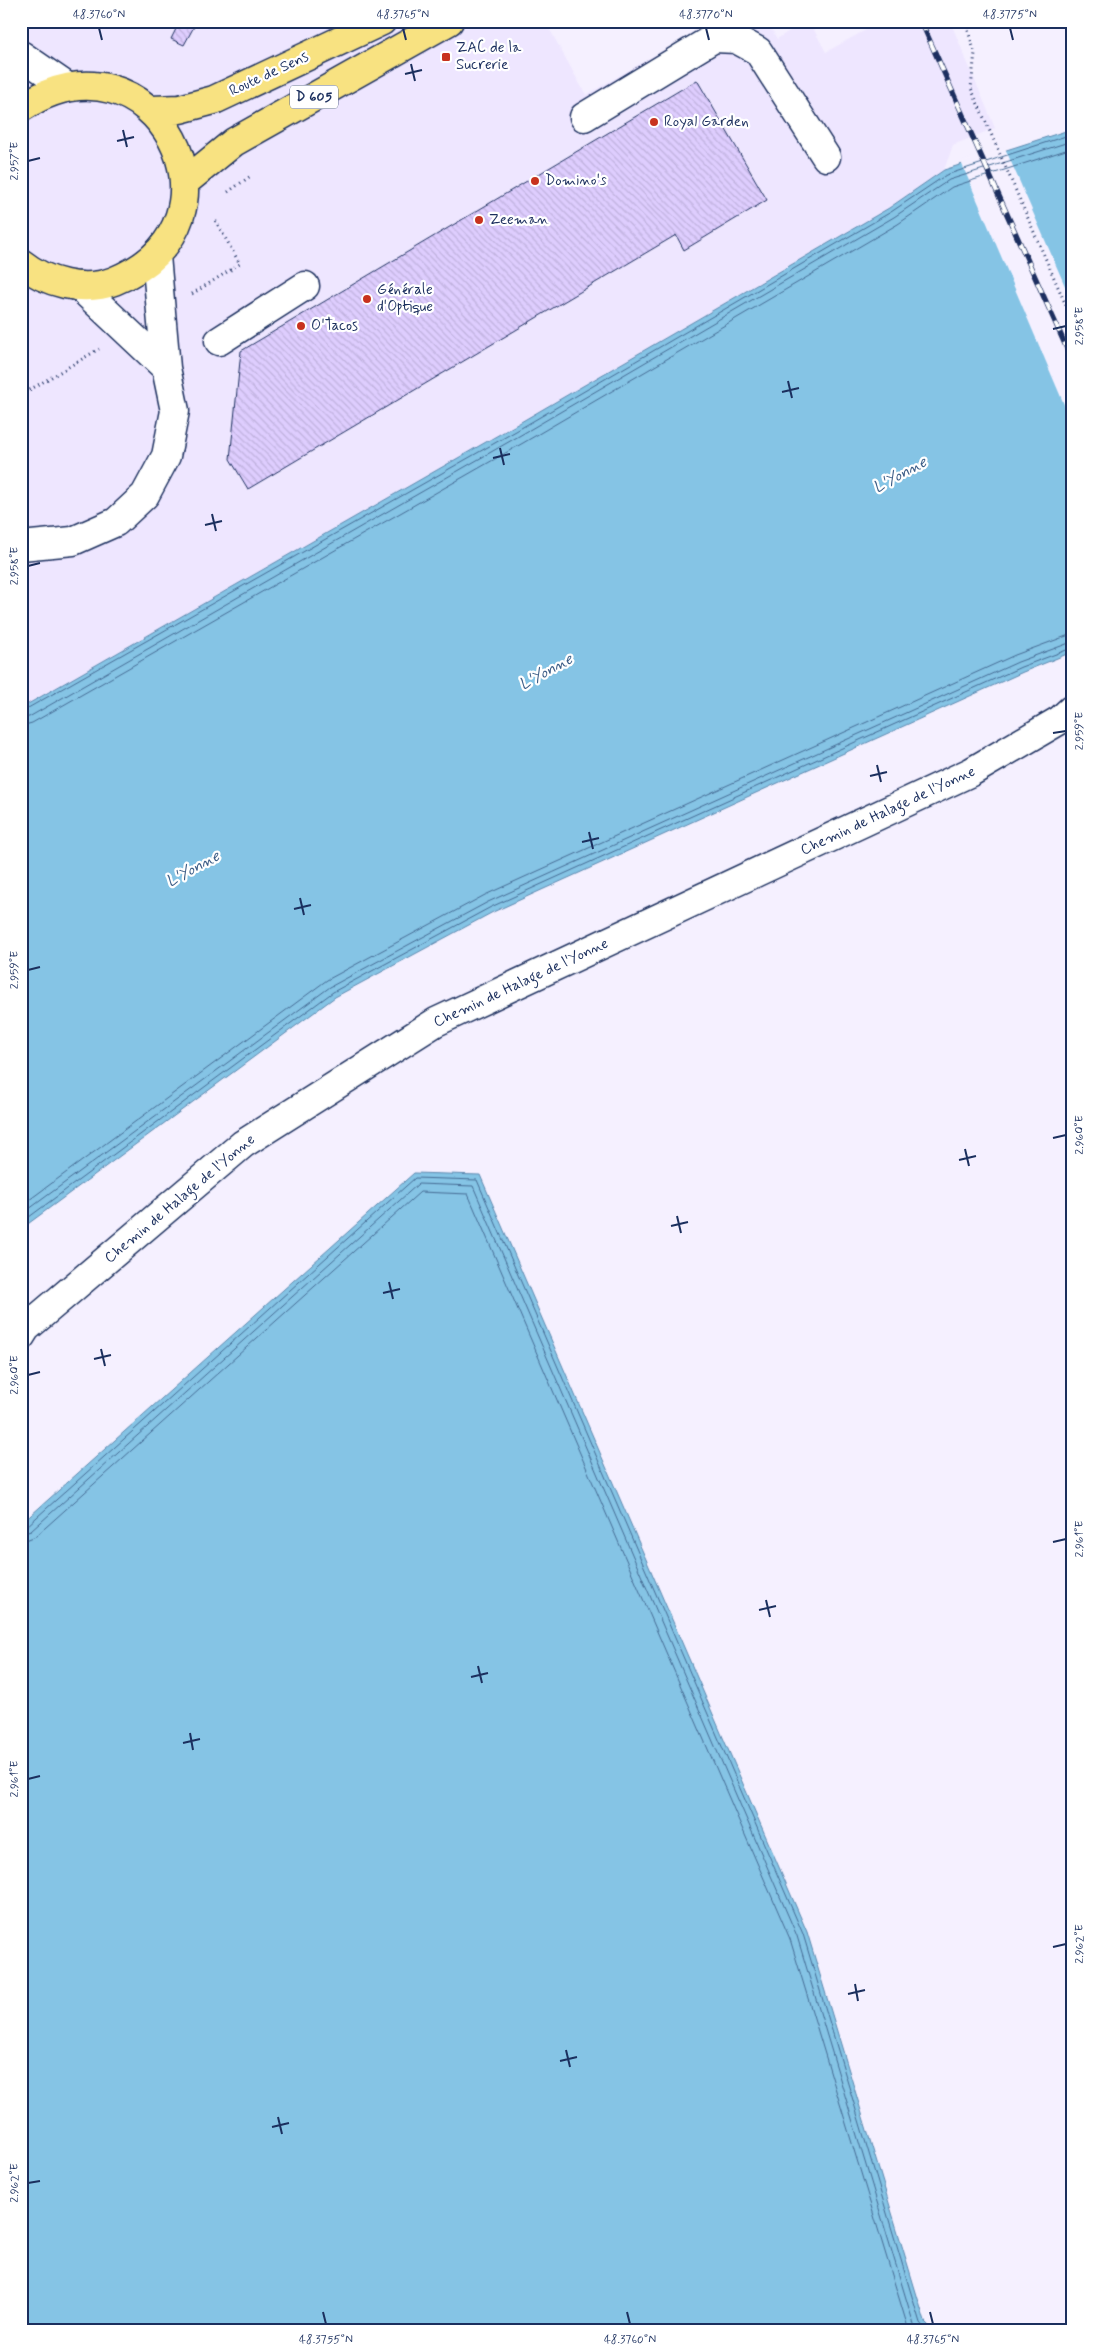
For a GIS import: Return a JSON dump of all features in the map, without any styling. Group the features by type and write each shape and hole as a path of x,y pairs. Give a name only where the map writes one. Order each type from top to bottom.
{"main road":[{"name":"Route de Sens","path":"151,110 180,109 214,100 382,21"},
{"name":"D 605","path":"185,182 234,142 449,21"},
{"path":"21,108 40,95 66,86 96,86 126,93 151,110 168,130 176,147 185,182 182,209 173,234 156,256 134,273 108,284 79,286 54,282 24,268"}],"street":[{"path":"584,117 714,38 736,39 758,51 826,157"},
{"path":"21,54 66,86"},
{"path":"21,546 73,541 116,522 145,495 166,456 175,411 166,368 156,256"},
{"path":"79,286 166,368"},
{"path":"219,341 305,286"},
{"name":"Chemin de Halage de l'Yonne","path":"21,1336 26,1328 243,1144 436,1022 971,772 1060,720 1072,709"}],"path":[{"path":"964,21 975,53 970,88 1072,319"},
{"path":"222,196 252,175"},
{"path":"189,295 240,264 212,215"},
{"path":"21,395 102,348"}],"shaded area":[{"path":"21,21 545,21 586,95 714,21 767,21 777,39 805,21 809,21 826,52 882,21 950,21 995,128 953,145 944,170 889,208 514,426 21,708"}],"water":[{"name":"L'Yonne","path":"1072,129 1072,652 1023,672 493,912 335,997 21,1229 21,708 514,426 889,208 944,170"},
{"path":"414,1173 480,1175 807,1932 925,2322 934,2331 21,2331 21,1524"}],"pier":[{"path":"1005,148 1072,302 1072,423 961,162"}],"building":[{"path":"180,21 197,21 184,45 171,39"},
{"path":"697,80 767,200 684,250 676,235 248,489 230,459 241,351"}],"railway":[{"path":"921,21 1072,360"}],"place":[{"name":"ZAC de la Sucrerie","path":"446,57"},
{"name":"Royal Garden","path":"654,122"},
{"name":"Domino's","path":"535,181"},
{"name":"Zeeman","path":"479,220"},
{"name":"Générale d'Optique","path":"367,299"},
{"name":"O'Tacos","path":"301,326"}]}
